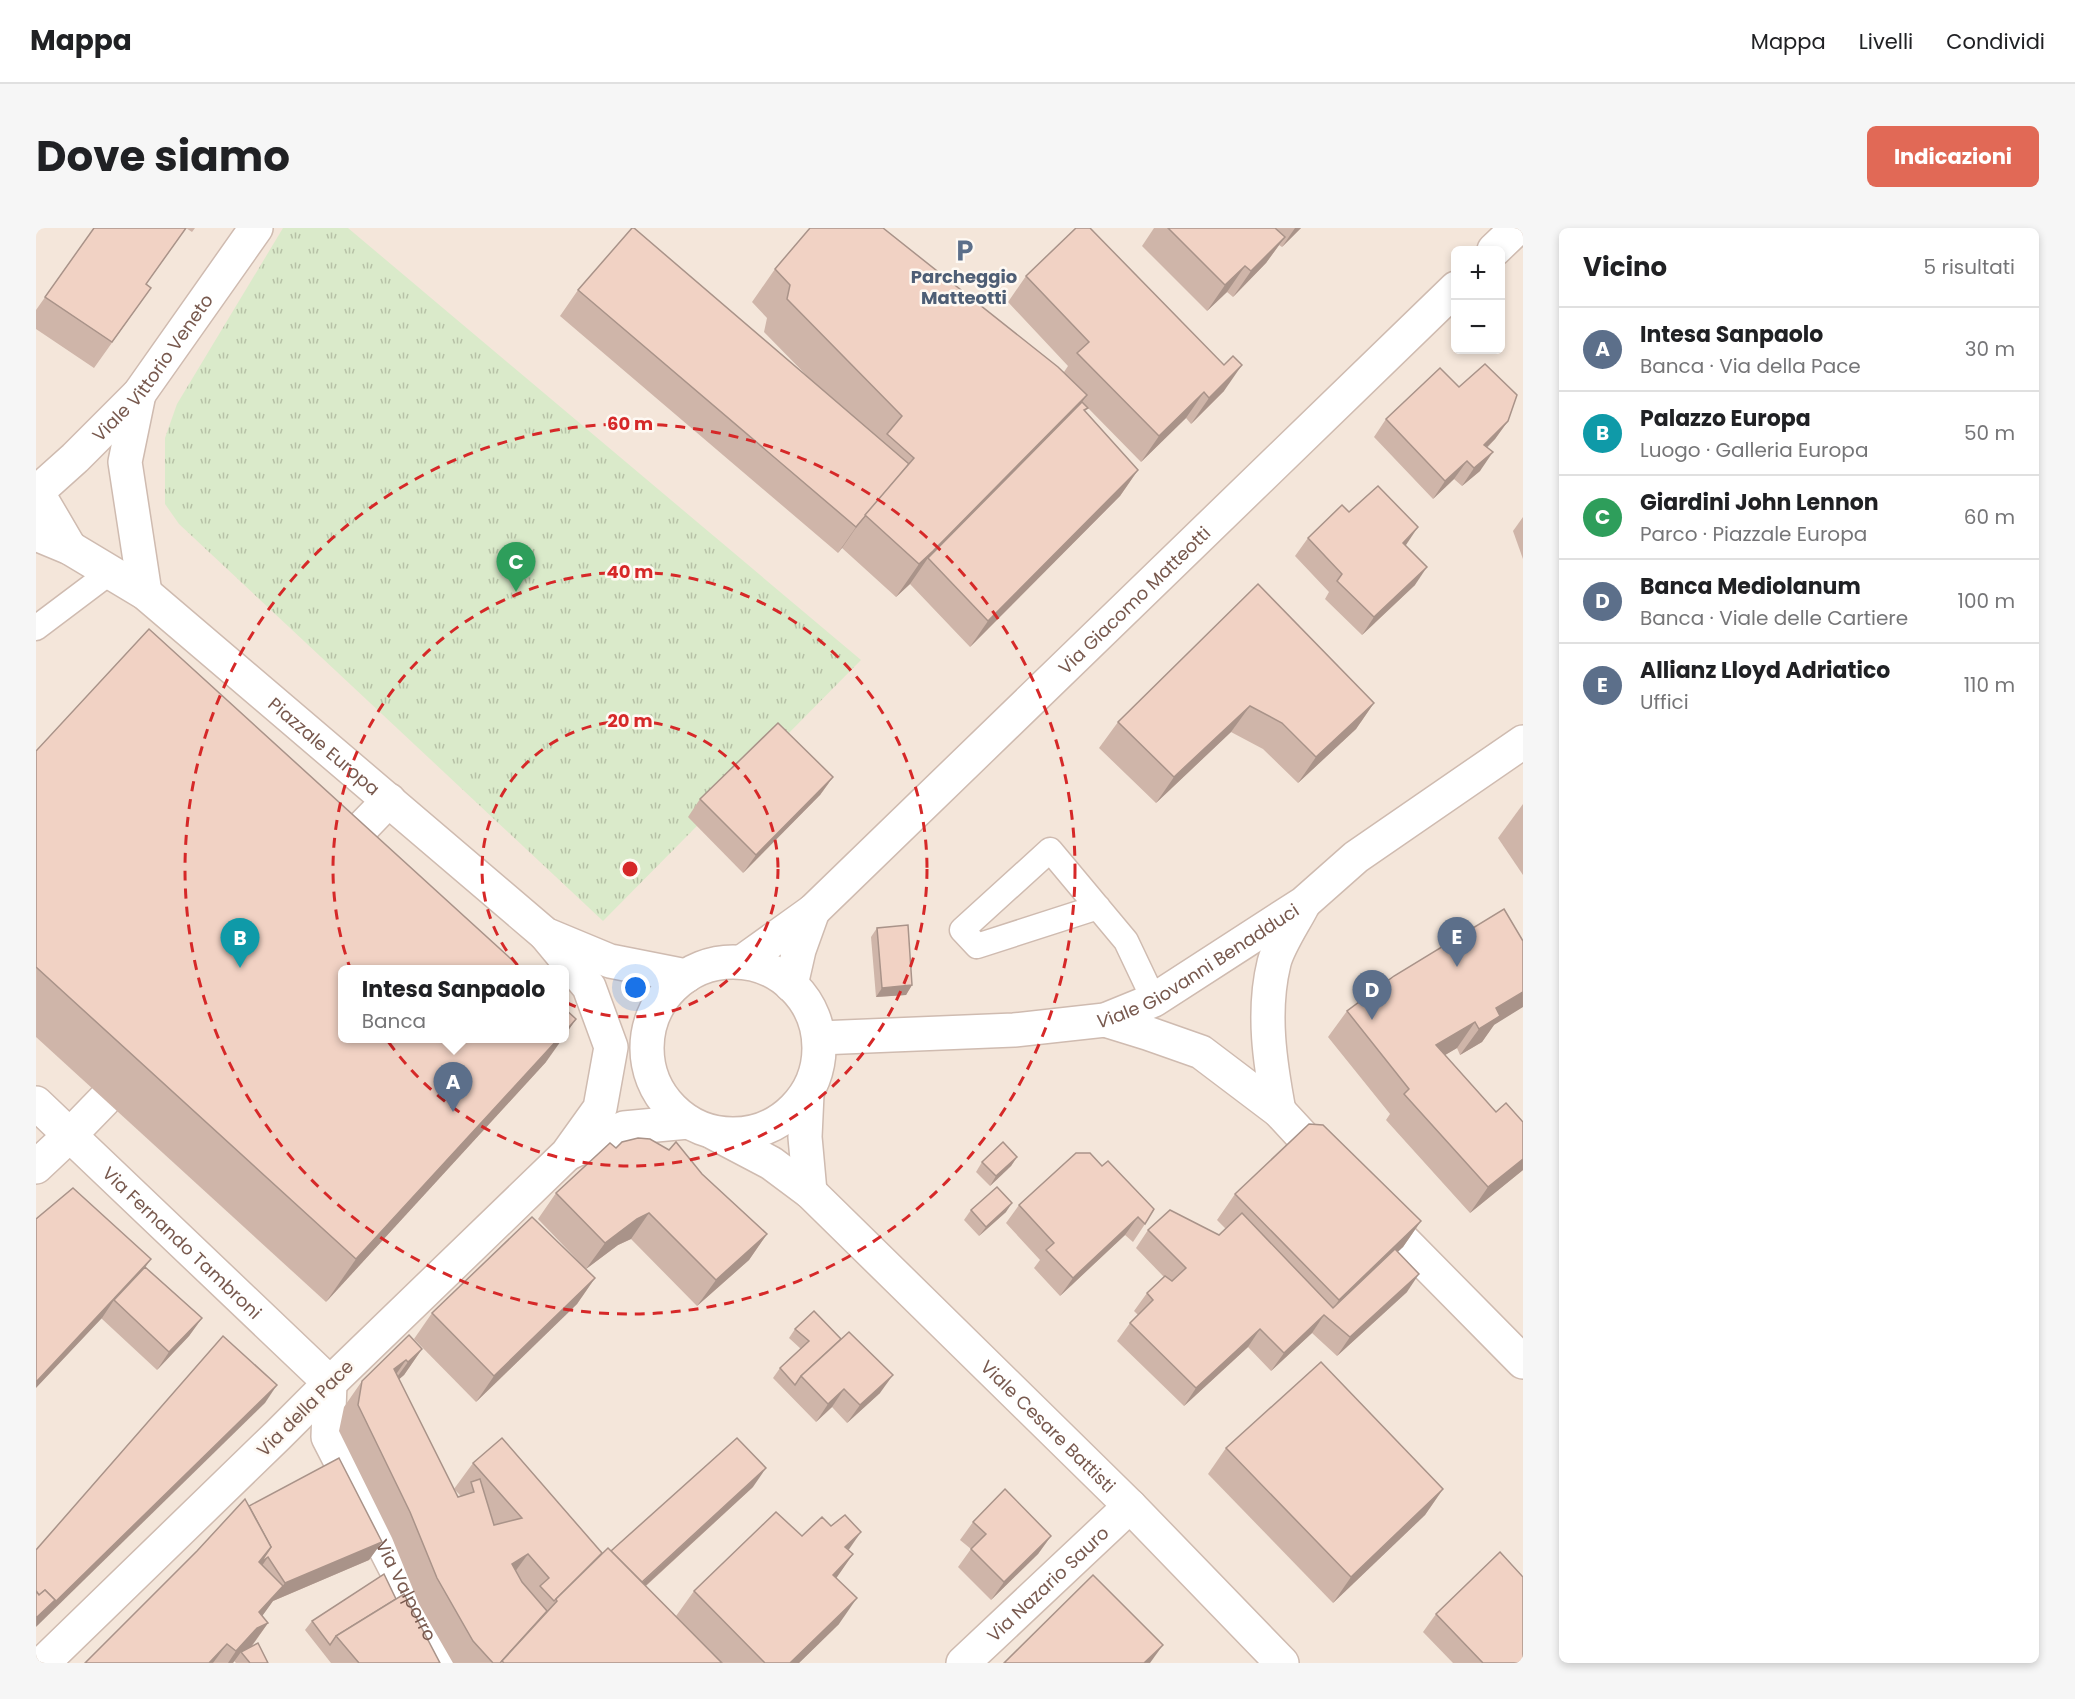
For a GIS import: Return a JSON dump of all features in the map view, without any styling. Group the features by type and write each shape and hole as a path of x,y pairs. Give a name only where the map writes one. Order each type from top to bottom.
{"street":[{"name":"Viale Vittorio Veneto","path":"37,492 139,394 256,228"},
{"path":"1498,246 1517,228"},
{"name":"Via Giacomo Matteotti","path":"742,963 813,911 1451,292"},
{"path":"139,394 125,462 145,592"},
{"path":"37,492 70,548"},
{"name":"Piazzale Europa","path":"36,534 70,548 109,573 145,592 546,934 610,961 686,976"},
{"name":"Viale Giovanni Benadduci","path":"819,1038 1014,1030 1105,1020 1154,1000 1304,903 1356,857 1523,742"},
{"path":"328,863 389,800"},
{"path":"1279,1111 1270,1063 1268,1011 1274,962 1304,903"},
{"name":"Via Giacomo Matteotti","path":"791,985 799,950 813,911"},
{"name":"Via della Pace","path":"43,1663 567,1154 600,1107 611,1047 590,987 546,934"},
{"path":"742,963 770,970 791,985 808,1005 818,1028 820,1055 816,1075 807,1094 790,1114 767,1128 741,1135 701,1128 666,1103 652,1079 646,1050 650,1021 664,995 686,976 712,964 742,963"},
{"path":"1105,1020 1201,1052 1279,1111 1523,1362"},
{"path":"807,1094 805,1137 810,1192"},
{"path":"36,1167 104,1100"},
{"name":"Via Fernando Tambroni","path":"36,1103 330,1383"},
{"name":"Via della Pace","path":"567,1154 624,1128 701,1128"},
{"name":"Viale Cesare Battisti","path":"701,1128 771,1163 810,1192 1130,1506 1282,1663"},
{"name":"Via Valporro","path":"330,1383 328,1437 444,1663"},
{"name":"Via Nazario Sauro","path":"963,1663 1130,1506"}],"lane":[{"path":"36,628 109,573"},
{"path":"1098,907 977,946 962,930 1050,850 1098,907 1126,941 1154,1000"}],"shaded area":[{"path":"36,228 1523,228 1523,1663 36,1663"}],"green space":[{"path":"283,228 348,228 861,660 603,921 179,524 165,504 165,438 177,404"}],"building":[{"path":"94,228 186,228 146,284 151,288 112,342 45,297"},
{"path":"632,228 909,464 856,527 578,290"},
{"path":"810,228 883,228 1058,367 1087,395 919,564 865,515 914,458 887,434 902,416 787,299 790,285 775,269"},
{"path":"1076,228 1090,228 1224,365 1233,356 1242,365 1209,398 1204,392 1159,436 1077,353 1089,342 1026,276"},
{"path":"1168,228 1275,228 1285,237 1251,271 1245,266 1225,285"},
{"path":"1485,364 1517,395 1508,421 1484,445 1493,452 1474,468 1467,461 1445,481 1386,419 1440,368 1459,387"},
{"path":"1082,402 1088,408 1084,410 1138,470 988,621 928,558"},
{"path":"1378,486 1418,527 1403,543 1427,567 1374,617 1337,581 1342,574 1308,538 1342,505 1349,512"},
{"path":"1258,584 1374,703 1316,757 1282,723 1250,706 1174,777 1118,722"},
{"path":"149,629 518,965 338,965 338,1043 554,1043 356,1259 36,967 36,751"},
{"path":"778,723 833,777 756,855 700,799"},
{"path":"1504,909 1523,941 1523,992 1496,1008 1500,1016 1479,1029 1475,1022 1436,1045 1496,1112 1506,1103 1523,1122 1523,1159 1488,1187 1404,1094 1409,1089 1347,1011 1394,976"},
{"path":"908,925 912,985 882,988 877,928"},
{"path":"569,1013 576,1019 569,1027"},
{"path":"1309,1124 1323,1125 1421,1221 1339,1300 1235,1194"},
{"path":"638,1138 650,1139 669,1150 676,1142 702,1174 767,1234 716,1280 649,1213 637,1219 605,1243 556,1193 610,1143 616,1148 622,1142"},
{"path":"1003,1142 1017,1157 996,1176 982,1162"},
{"path":"1076,1153 1090,1153 1102,1166 1108,1161 1154,1209 1145,1224 1138,1217 1073,1278 1046,1250 1054,1243 1019,1205"},
{"path":"997,1187 1012,1203 986,1227 971,1210"},
{"path":"73,1188 151,1259 36,1382 36,1219"},
{"path":"1170,1210 1219,1235 1242,1213 1333,1308 1395,1249 1419,1274 1350,1337 1324,1315 1284,1353 1260,1329 1196,1388 1130,1323 1153,1300 1147,1293 1165,1276 1172,1281 1186,1268 1148,1230"},
{"path":"532,1217 595,1278 494,1376 432,1313"},
{"path":"145,1267 202,1318 169,1352 114,1300"},
{"path":"814,1311 841,1339 801,1376 795,1385 780,1368 809,1341 795,1329"},
{"path":"849,1332 893,1375 860,1405 844,1389 828,1404 801,1376"},
{"path":"409,1335 422,1349 408,1362 406,1360 394,1369 458,1497 474,1492 471,1482 480,1479 494,1525 522,1518 473,1463 502,1438 602,1553 554,1601 540,1586 549,1578 528,1554 512,1564 522,1582 547,1611 500,1663 493,1663 473,1641 437,1578 410,1512 358,1405 362,1381"},
{"path":"223,1336 277,1385 49,1608 55,1600 45,1590 39,1595 36,1591 36,1550"},
{"path":"1321,1362 1443,1489 1351,1577 1226,1448"},
{"path":"737,1438 766,1468 642,1582 611,1551"},
{"path":"339,1458 382,1542 285,1583 268,1557 261,1562 271,1547 249,1506"},
{"path":"1005,1489 1051,1536 1004,1582 971,1549 986,1534 973,1522"},
{"path":"245,1499 271,1547 259,1562 283,1586 259,1612 268,1623 257,1628 236,1651 227,1644 209,1663 85,1663 197,1551"},
{"path":"776,1512 802,1536 822,1517 831,1526 845,1515 861,1532 845,1547 853,1554 833,1575 857,1598 790,1663 765,1663 694,1591"},
{"path":"608,1548 722,1663 504,1663 502,1661 557,1601 556,1599"},
{"path":"1500,1552 1523,1577 1523,1663 1483,1663 1436,1614"},
{"path":"384,1574 396,1599 336,1636 330,1645 312,1621"},
{"path":"1093,1575 1163,1645 1144,1663 1004,1663"},
{"path":"45,1590 55,1600 36,1618 36,1591 39,1595"},
{"path":"404,1594 440,1663 359,1663 336,1636"},
{"path":"258,1643 268,1663 250,1663 241,1652"}],"place":[{"name":"Parcheggio Matteotti","path":"964,250"},
{"name":"Giardini John Lennon","path":"516,592"},
{"name":"Allianz Lloyd Adriatico","path":"1457,967"},
{"name":"Palazzo Europa","path":"240,968"},
{"name":"Banca Mediolanum","path":"1372,1020"},
{"name":"Intesa Sanpaolo","path":"453,1112"}]}
